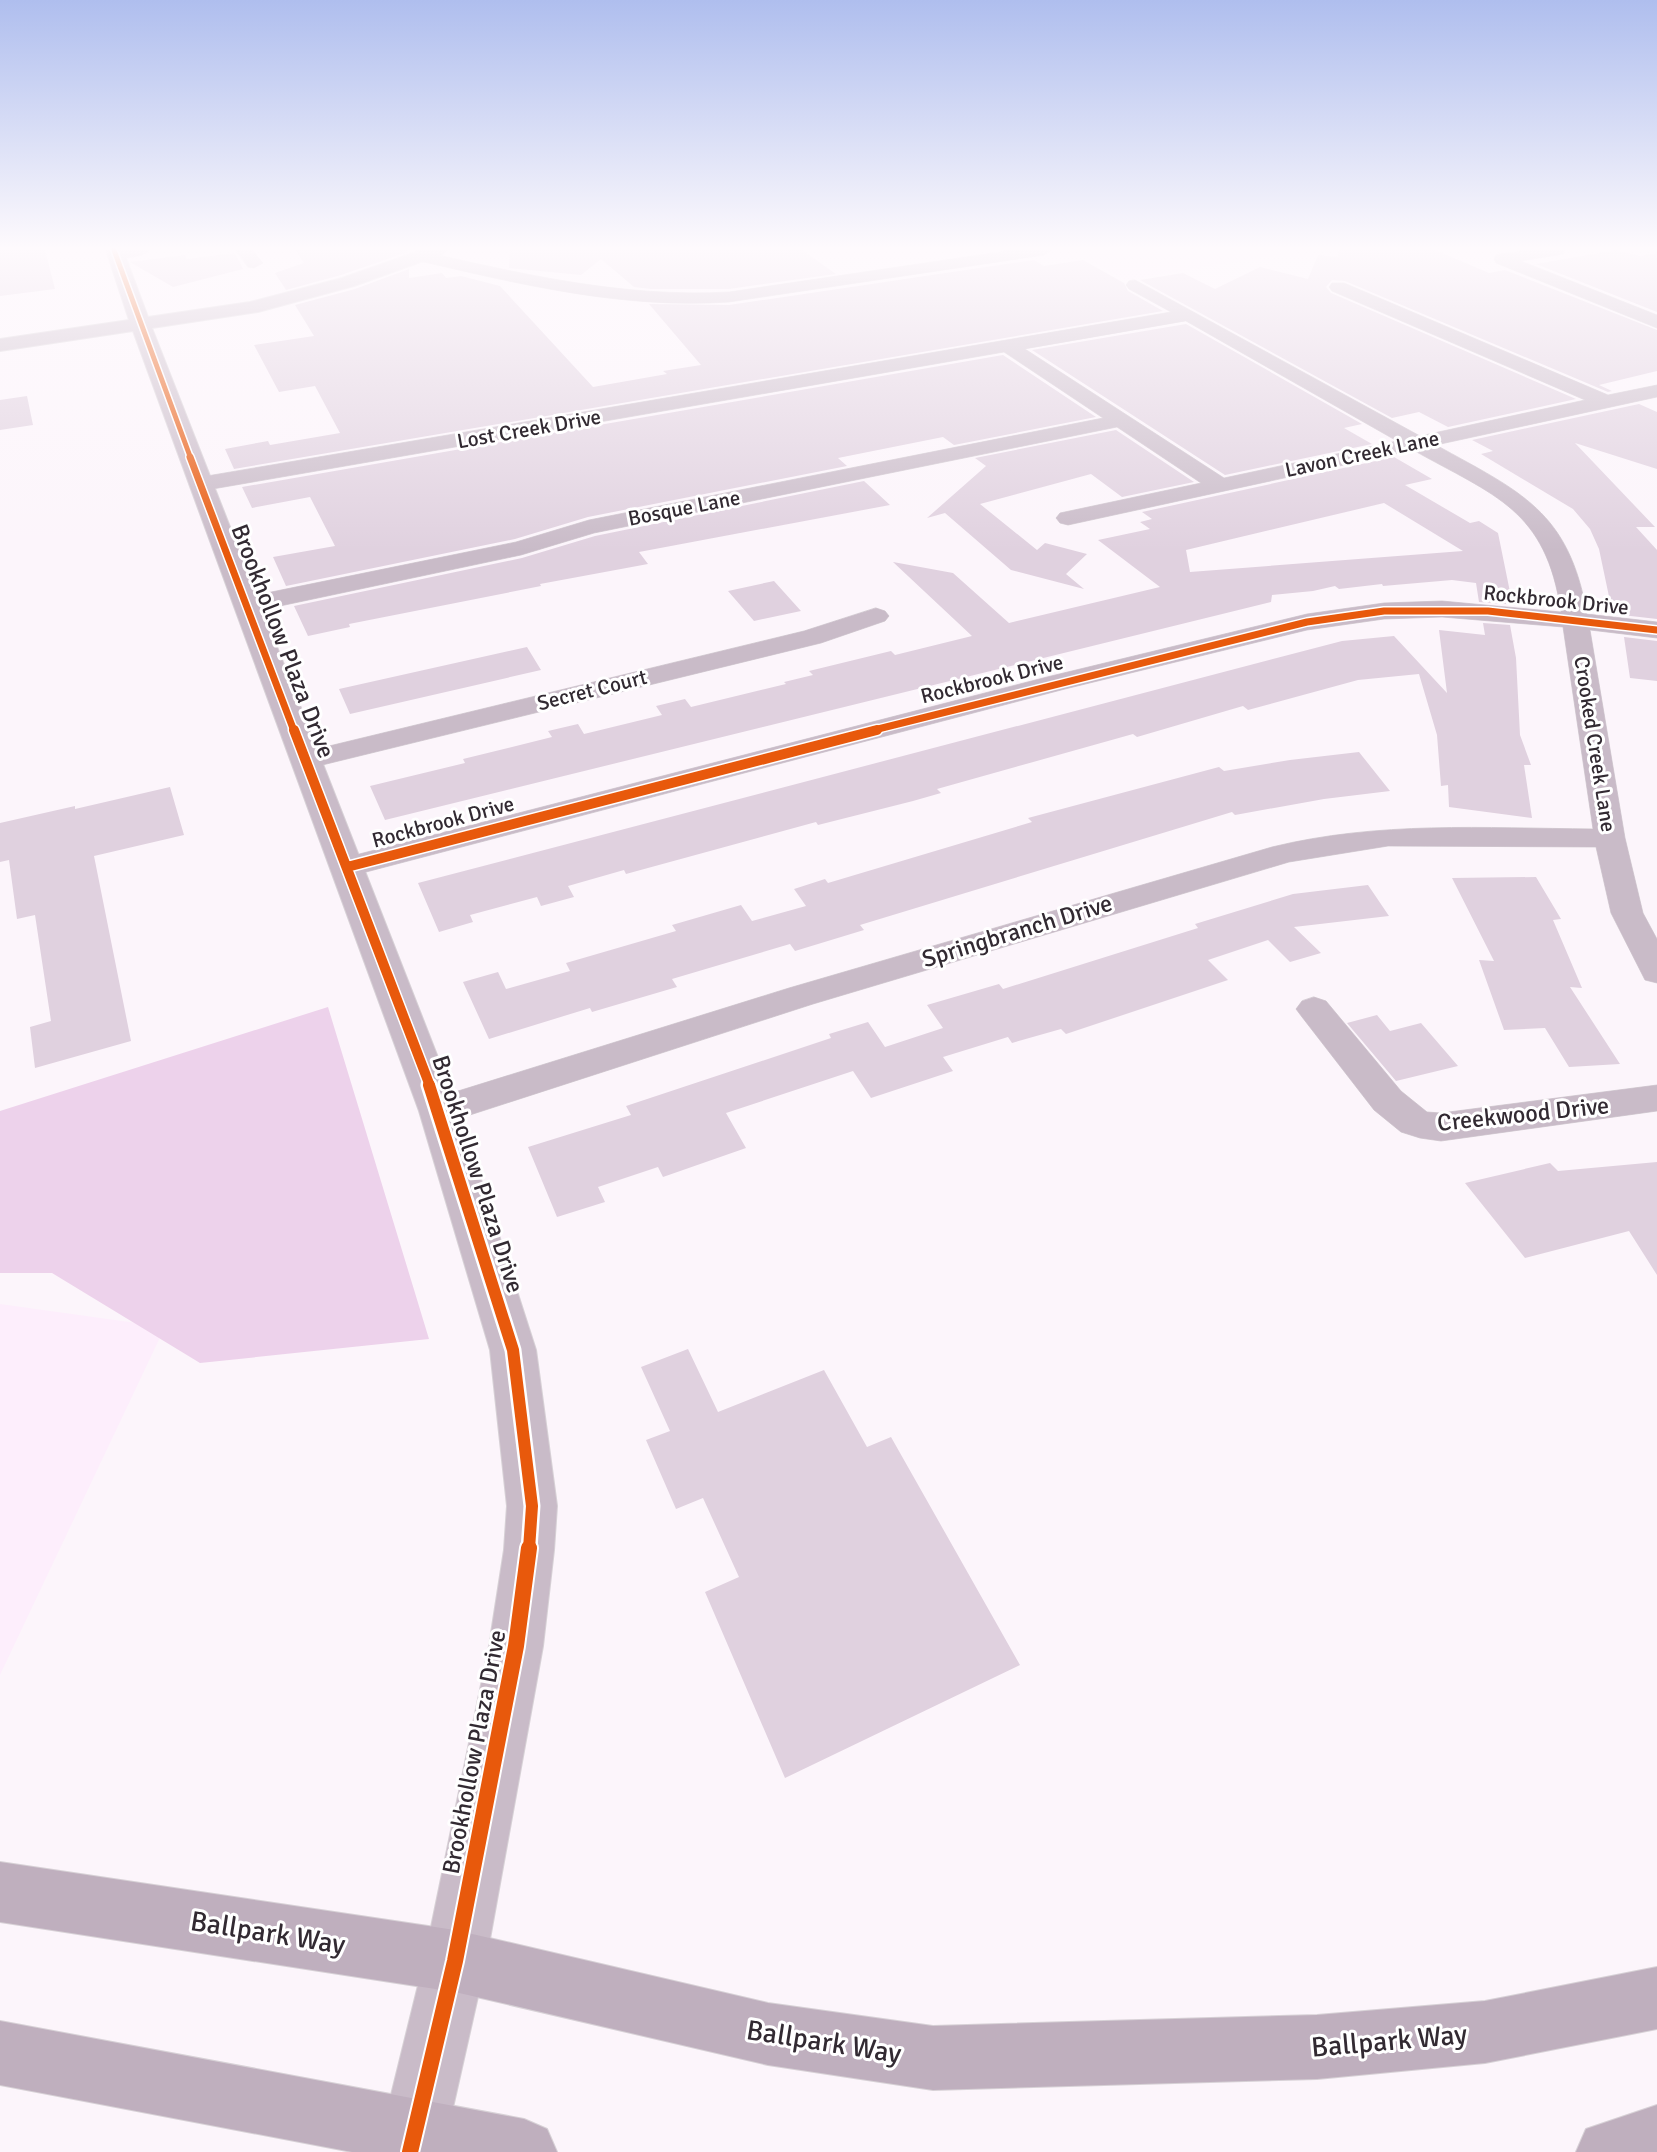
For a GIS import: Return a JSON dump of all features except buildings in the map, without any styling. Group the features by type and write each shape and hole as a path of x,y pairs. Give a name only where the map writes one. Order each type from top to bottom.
{"main road":[{"name":"Ballpark Way","path":"0,1892 455,1961 768,2034 933,2058 1317,2048 1485,2032 1657,1998"},
{"path":"0,2053 413,2141 524,2152"},
{"path":"1609,2152 1657,2138"}],"street":[{"name":"Brookhollow Plaza Drive","path":"150,350 439,1111 513,1350 532,1506 516,1646 455,1961 413,2141"},
{"name":"Lost Creek Drive","path":"201,484 982,350"},
{"path":"1015,350 1218,484"},
{"name":"Crooked Creek Lane","path":"1251,350 1497,488 1540,520 1557,548 1569,582 1610,838 1627,913 1657,972"},
{"path":"1486,350 1606,402"},
{"name":"Lavon Creek Lane","path":"1068,517 1657,391"},
{"name":"Bosque Lane","path":"247,605 487,556 589,527 1122,421"},
{"name":"Rockbrook Drive","path":"347,867 952,709 1307,622 1384,611 1442,609 1488,611 1657,631"},
{"name":"Secret Court","path":"306,760 811,637 876,616"},
{"name":"Springbranch Drive","path":"439,1111 801,996 1283,854 1388,837 1610,838"},
{"name":"Creekwood Drive","path":"1314,1009 1376,1087 1416,1123 1441,1127 1657,1098"}],"shaded area":[{"path":"328,1007 429,1339 200,1363 52,1273 0,1273 0,1111"},
{"path":"0,1304 165,1327 0,1675"}],"cycle path":[{"path":"150,350 439,1111 513,1350 521,1405 532,1506 516,1646 455,1961 410,2152"},
{"path":"347,867 1057,683 1307,622 1384,611 1442,609 1488,611 1657,630"}]}
